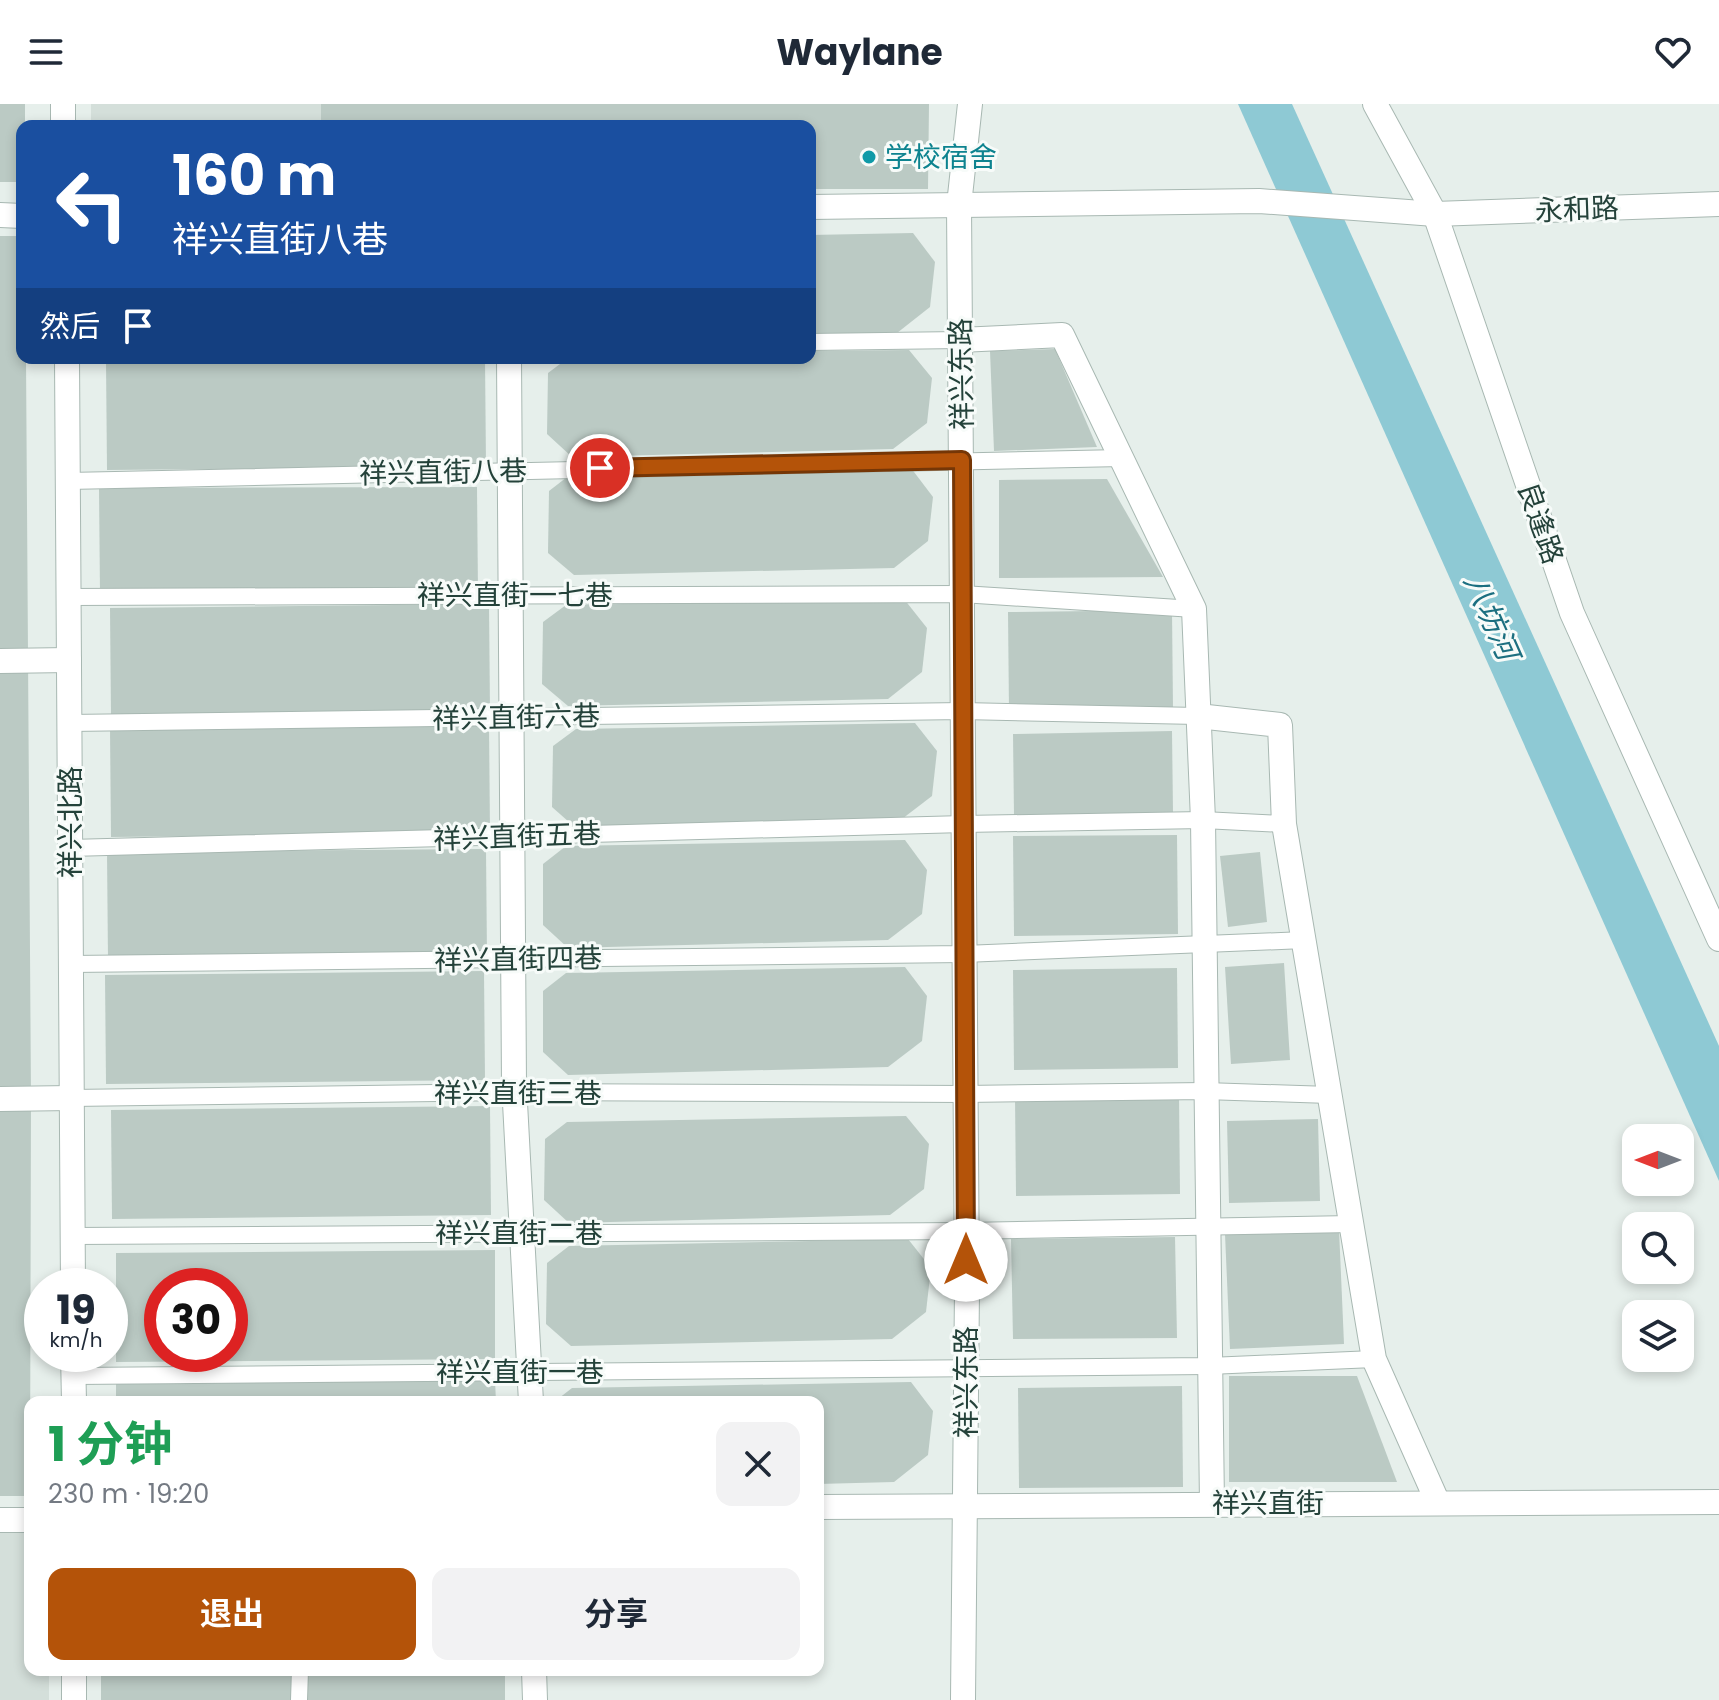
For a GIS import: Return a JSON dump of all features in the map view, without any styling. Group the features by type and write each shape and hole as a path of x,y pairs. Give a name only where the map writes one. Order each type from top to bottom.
{"street":[{"name":"祥兴东路","path":"963,1700 966,1231 959,205 970,104"},
{"name":"良逢路","path":"1375,104 1435,214 1572,613 1719,939"},
{"name":"永和路","path":"816,207 1259,201 1435,214 1719,204"},
{"path":"960,340 1062,335 1194,609 1203,820 1212,1504"},
{"name":"祥兴北路","path":"67,364 73,1268"},
{"path":"509,364 515,1092 531,1396"},
{"path":"0,661 69,660"},
{"path":"1198,716 1280,725 1284,824 1374,1359 1438,1503"},
{"path":"0,1099 71,1098"},
{"path":"74,1372 74,1396"},
{"name":"祥兴直街","path":"824,1507 1719,1502"},
{"path":"0,1520 24,1520"},
{"path":"74,1676 74,1700"},
{"path":"534,1676 535,1700"}],"lane":[{"path":"816,342 960,340"},
{"name":"祥兴直街八巷","path":"68,481 1122,458"},
{"name":"祥兴直街一七巷","path":"69,597 962,594 1194,609"},
{"name":"祥兴直街六巷","path":"69,723 963,711 1198,716"},
{"name":"祥兴直街五巷","path":"70,848 964,824 1203,820 1284,824"},
{"name":"祥兴直街四巷","path":"71,964 964,954 1304,940"},
{"name":"祥兴直街三巷","path":"71,1098 515,1092 965,1094 1205,1091 1330,1095"},
{"name":"祥兴直街二巷","path":"73,1236 966,1231 1351,1224"},
{"name":"祥兴直街一巷","path":"128,1366 530,1372 1209,1366 1374,1359"},
{"path":"299,1700 300,1676"}],"shaded area":[{"path":"91,104 321,104 321,120 91,120"},
{"path":"0,1518 24,1518 24,1676 49,1676 49,1700 0,1700"}],"water":[{"name":"八坊河","path":"1238,104 1292,104 1719,1046 1719,1181"}],"building":[{"path":"0,104 25,104 25,120 16,120 16,182 0,182"},
{"name":"学校宿舍","path":"321,104 929,104 928,189 816,189 816,120 321,120"},
{"path":"913,233 935,262 930,307 897,333 816,335 816,235"},
{"path":"0,236 16,236 16,364 26,364 31,1099 31,1268 24,1268 24,1372 30,1372 30,1396 24,1396 24,1496 0,1496"},
{"path":"1055,349 1097,447 994,451 990,351"},
{"path":"909,350 932,378 927,423 893,449 572,457 547,434 548,373 560,364 816,364 816,351"},
{"path":"106,364 485,364 486,467 107,470"},
{"path":"911,468 933,497 928,541 894,568 574,575 548,553 549,491 571,474"},
{"path":"1107,479 1163,577 999,578 999,480"},
{"path":"477,487 478,593 100,594 99,488"},
{"path":"904,599 927,628 922,672 888,699 568,706 542,684 543,622 566,605"},
{"path":"489,604 490,713 111,717 110,608"},
{"path":"1172,610 1173,710 1009,712 1008,612"},
{"path":"915,723 937,751 932,796 898,822 578,830 552,807 553,746 576,729"},
{"path":"489,724 490,833 111,837 110,728"},
{"path":"1172,731 1173,813 1014,816 1013,734"},
{"path":"1177,835 1178,934 1014,936 1013,836"},
{"path":"905,840 927,870 922,914 888,940 568,948 543,925 543,864 566,846"},
{"path":"486,849 487,958 108,961 107,852"},
{"path":"1260,852 1267,922 1228,927 1220,856"},
{"path":"1284,963 1290,1060 1231,1064 1225,967"},
{"path":"905,967 927,996 922,1041 888,1067 568,1075 543,1052 543,991 566,973"},
{"path":"1177,968 1178,1068 1014,1070 1013,970"},
{"path":"484,971 485,1080 106,1084 105,975"},
{"path":"1179,1094 1180,1194 1016,1196 1015,1096"},
{"path":"490,1106 491,1215 112,1219 111,1110"},
{"path":"906,1116 929,1144 924,1189 890,1215 569,1223 544,1200 545,1139 567,1122"},
{"path":"1318,1119 1320,1201 1229,1203 1227,1121"},
{"path":"1339,1229 1344,1344 1230,1349 1225,1234"},
{"path":"1175,1237 1177,1338 1013,1339 1011,1239"},
{"path":"908,1239 931,1268 926,1312 892,1339 571,1346 546,1324 547,1263 569,1246"},
{"path":"495,1250 495,1359 248,1361 248,1268 144,1268 144,1362 128,1362 128,1268 116,1268 116,1253"},
{"path":"1229,1376 1357,1376 1397,1482 1229,1482"},
{"path":"495,1380 496,1396 116,1396 116,1383"},
{"path":"911,1382 933,1411 928,1455 894,1482 824,1484 824,1396 562,1396 572,1388"},
{"path":"1182,1386 1183,1487 1019,1488 1018,1388"},
{"path":"101,1676 505,1676 505,1700 101,1700"}],"place":[{"name":"学校宿舍","path":"869,157"}],"route":[{"path":"600,468 962,460 966,1260"}]}
